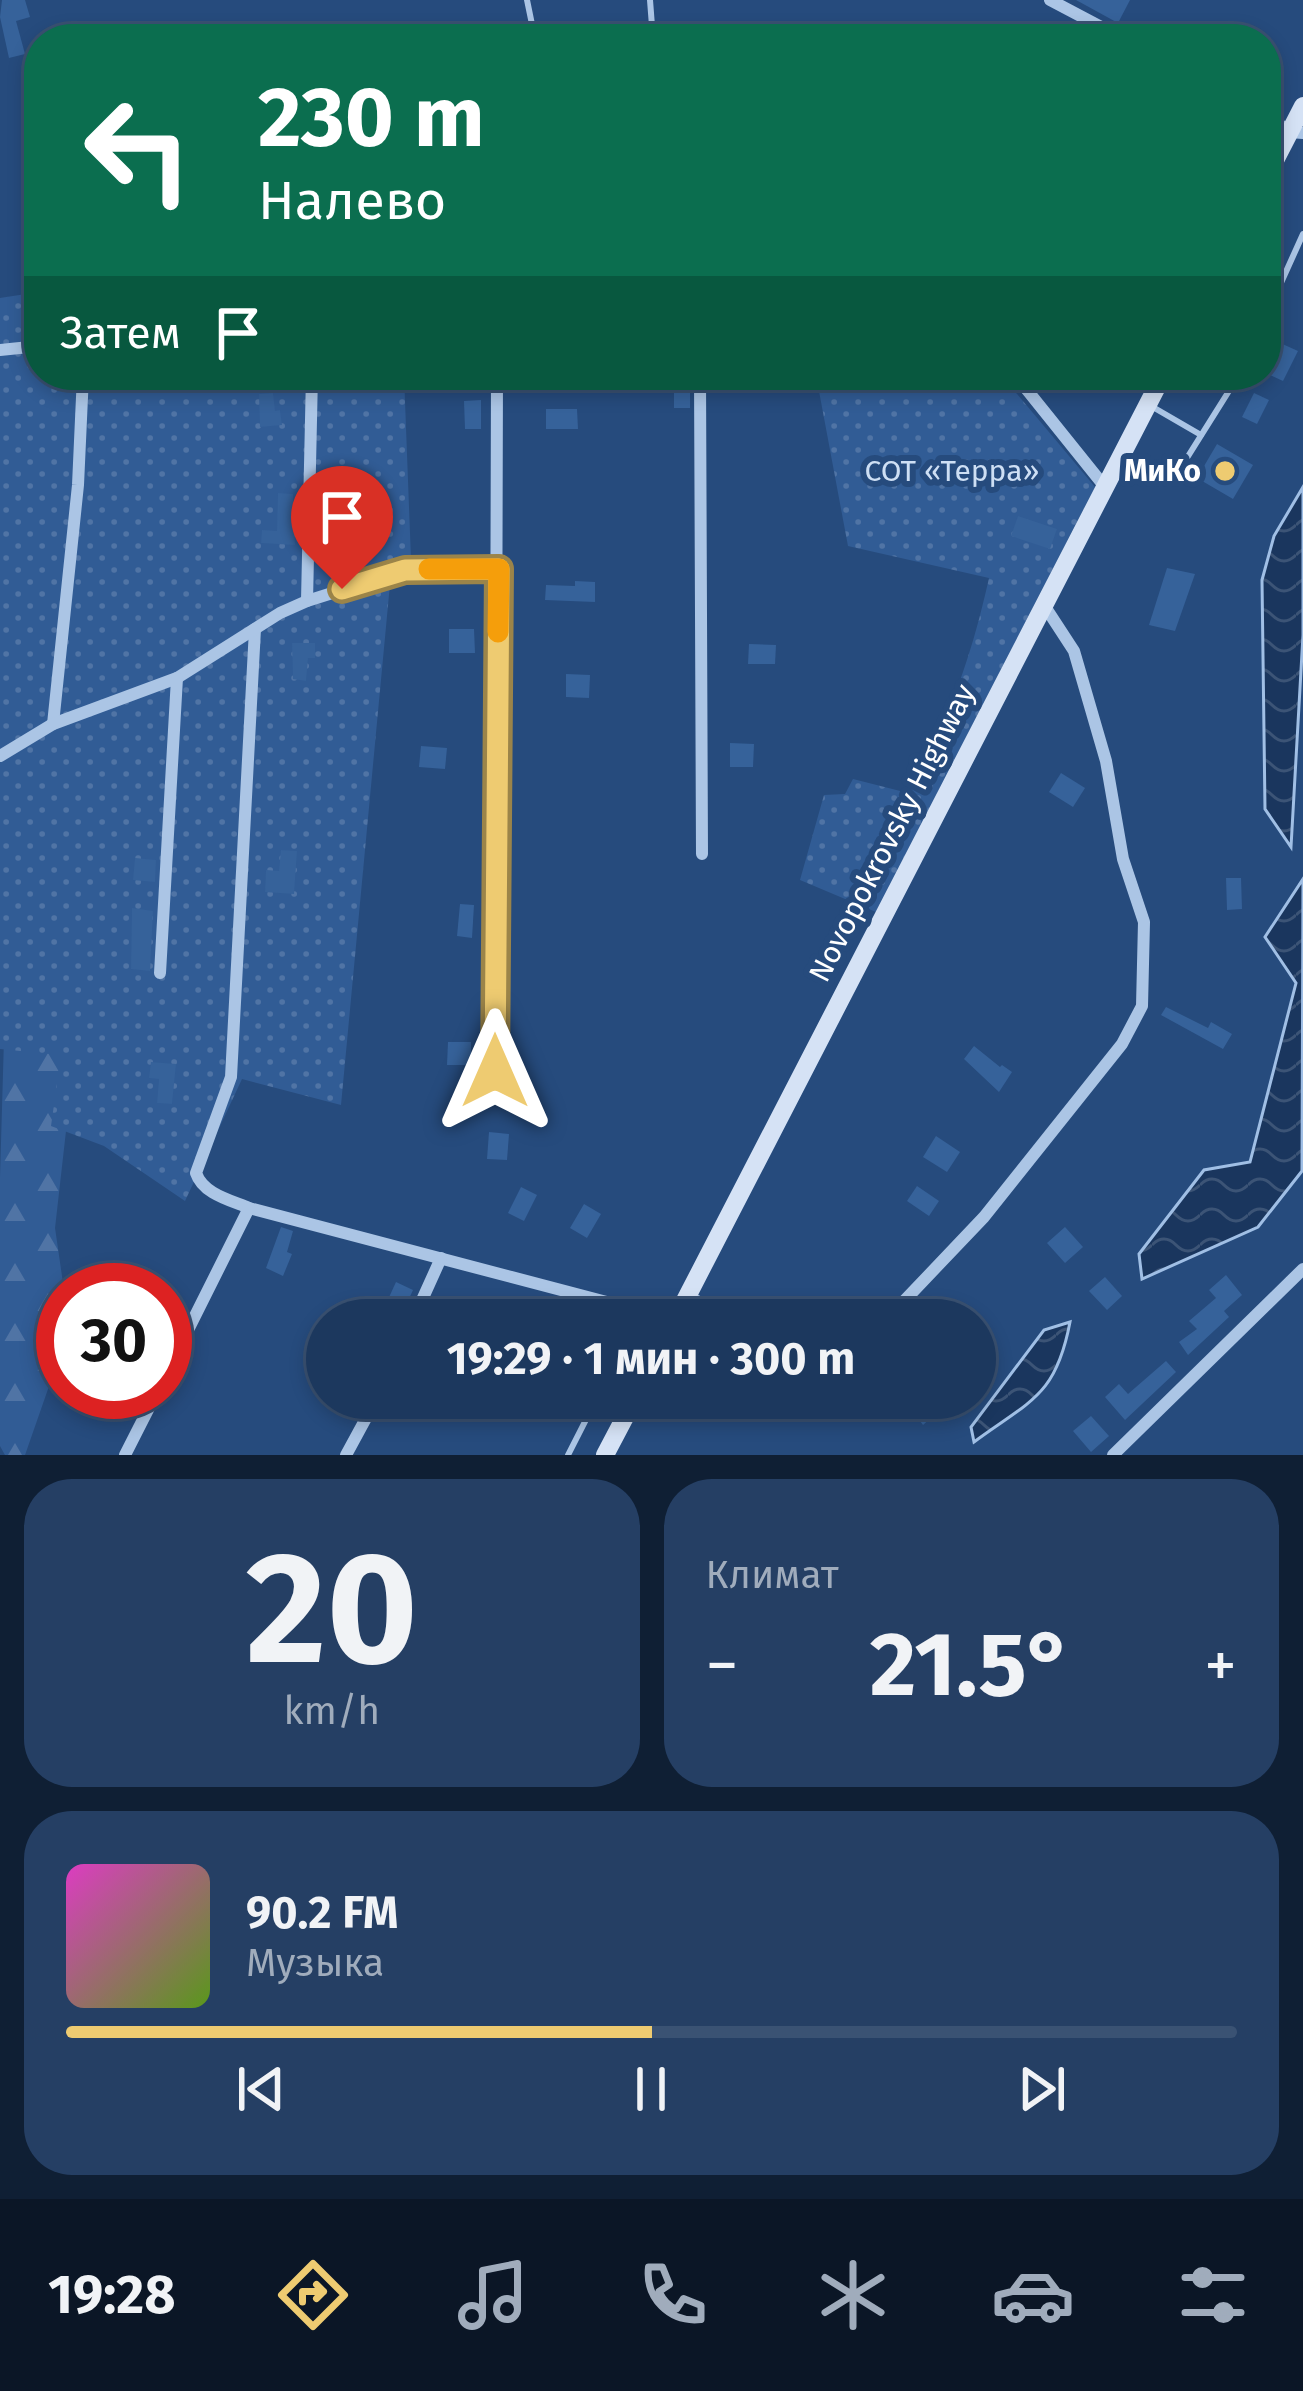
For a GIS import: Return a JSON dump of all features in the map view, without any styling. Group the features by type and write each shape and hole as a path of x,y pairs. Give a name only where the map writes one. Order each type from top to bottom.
{"main road":[{"path":"1296,132 1303,106"},
{"name":"Novopokrovsky Highway","path":"686,1299 1155,390"},
{"path":"605,1455 624,1419"}],"street":[{"path":"1050,0 1096,24"},
{"path":"53,724 78,485 82,390"},
{"path":"307,601 312,390"},
{"path":"495,1071 497,390"},
{"path":"700,390 702,854"},
{"path":"1027,390 1105,487"},
{"path":"0,756 53,724 177,678 307,601 405,570 499,569"},
{"path":"906,1299 984,1217 1122,1044 1142,1006 1144,922 1123,859 1106,761 1074,651 1043,605"},
{"path":"255,629 231,1077 196,1173 205,1189 249,1208 577,1299"},
{"path":"160,973 177,678"},
{"path":"192,1322 249,1208"},
{"path":"422,1299 441,1258"},
{"path":"1113,1455 1303,1269"},
{"path":"688,1295 694,1299"},
{"path":"125,1455 143,1419"},
{"path":"346,1455 366,1419"}],"lane":[{"path":"1281,283 1303,234"},
{"path":"1175,477 1230,390"},
{"path":"1148,404 1201,435"},
{"path":"568,1455 586,1419"}],"green space":[{"path":"24,294 24,390 405,390 411,560 390,584 341,1105 242,1079 185,1201 104,1146 51,1126 61,1055 0,1049 0,298"},
{"name":"СОТ «Терра»","path":"819,390 1014,390 1095,487 876,912 800,880 824,795 845,794 853,779 908,793 957,688 989,578 848,546"},
{"path":"46,790 67,1122 55,1228 60,1263 36,1263 38,1419 25,1455 5,1455 0,1446 0,1178 10,831"}],"water":[{"path":"1303,487 1303,635 1291,847 1265,809 1262,580 1274,536"},
{"path":"1303,879 1302,1171 1258,1227 1142,1279 1139,1254 1204,1170 1250,1162 1296,983 1265,937"},
{"path":"1070,1322 1049,1381 1026,1405 974,1442 971,1427 977,1419 996,1419 996,1394 1044,1330"}],"building":[{"path":"2,0 25,0 30,17 16,21 24,54 9,58 0,17"},
{"path":"1076,0 1130,0 1118,23"},
{"path":"1281,343 1298,351 1281,380"},
{"path":"674,390 690,390 690,408 674,408"},
{"path":"273,393 282,425 260,427 259,394"},
{"path":"1254,393 1269,400 1257,424 1242,417"},
{"path":"481,400 481,429 465,429 464,401"},
{"path":"546,409 577,409 578,429 546,429"},
{"name":"МиКо","path":"1217,444 1253,465 1233,499 1197,478"},
{"path":"278,493 293,494 295,545 261,543 262,530 277,531"},
{"path":"1018,516 1057,529 1050,549 1011,536"},
{"path":"1167,568 1195,574 1175,631 1149,625"},
{"path":"575,581 595,582 595,602 545,600 546,585 575,586"},
{"path":"449,629 474,629 475,653 449,653"},
{"path":"292,643 315,643 306,681 293,679"},
{"path":"749,644 776,645 775,664 748,664"},
{"path":"566,674 590,675 589,698 566,697"},
{"path":"730,743 754,744 753,767 730,767"},
{"path":"421,746 447,748 445,769 419,767"},
{"path":"1061,773 1085,788 1073,807 1049,792"},
{"path":"281,850 297,851 294,894 265,892 266,870 279,871"},
{"path":"135,858 156,860 155,882 133,880"},
{"path":"1226,878 1241,878 1242,909 1227,910"},
{"path":"460,904 474,905 472,938 457,936"},
{"path":"132,908 153,911 150,971 131,969"},
{"path":"1166,1007 1232,1034 1223,1049 1161,1015"},
{"path":"448,1042 471,1042 471,1065 447,1065"},
{"path":"974,1046 1012,1072 999,1092 964,1059"},
{"path":"151,1062 176,1064 172,1104 157,1103 159,1079 149,1078"},
{"path":"489,1132 509,1134 507,1160 487,1159"},
{"path":"936,1136 960,1152 947,1172 923,1157"},
{"path":"917,1186 939,1201 929,1216 907,1201"},
{"path":"521,1187 537,1195 524,1221 508,1213"},
{"path":"584,1204 601,1214 587,1238 570,1228"},
{"path":"281,1227 293,1231 287,1252 292,1254 283,1276 266,1268"},
{"path":"1065,1227 1083,1247 1065,1263 1047,1243"},
{"path":"1226,1275 1242,1295 1224,1311 1229,1317 1188,1355 1179,1342 1197,1329 1189,1321 1216,1298 1209,1290"},
{"path":"1105,1277 1122,1296 1107,1310 1089,1291"},
{"path":"396,1282 413,1290 409,1299 388,1299"},
{"path":"1166,1361 1176,1372 1125,1420 1105,1397 1119,1384 1128,1394"},
{"path":"1091,1416 1109,1436 1091,1452 1073,1431"}],"slow traffic":[{"path":"429,569 499,569 498,632"}],"place":[{"name":"МиКо","path":"1225,471"}],"route":[{"path":"342,589 405,570 499,569 495,1071"}]}
